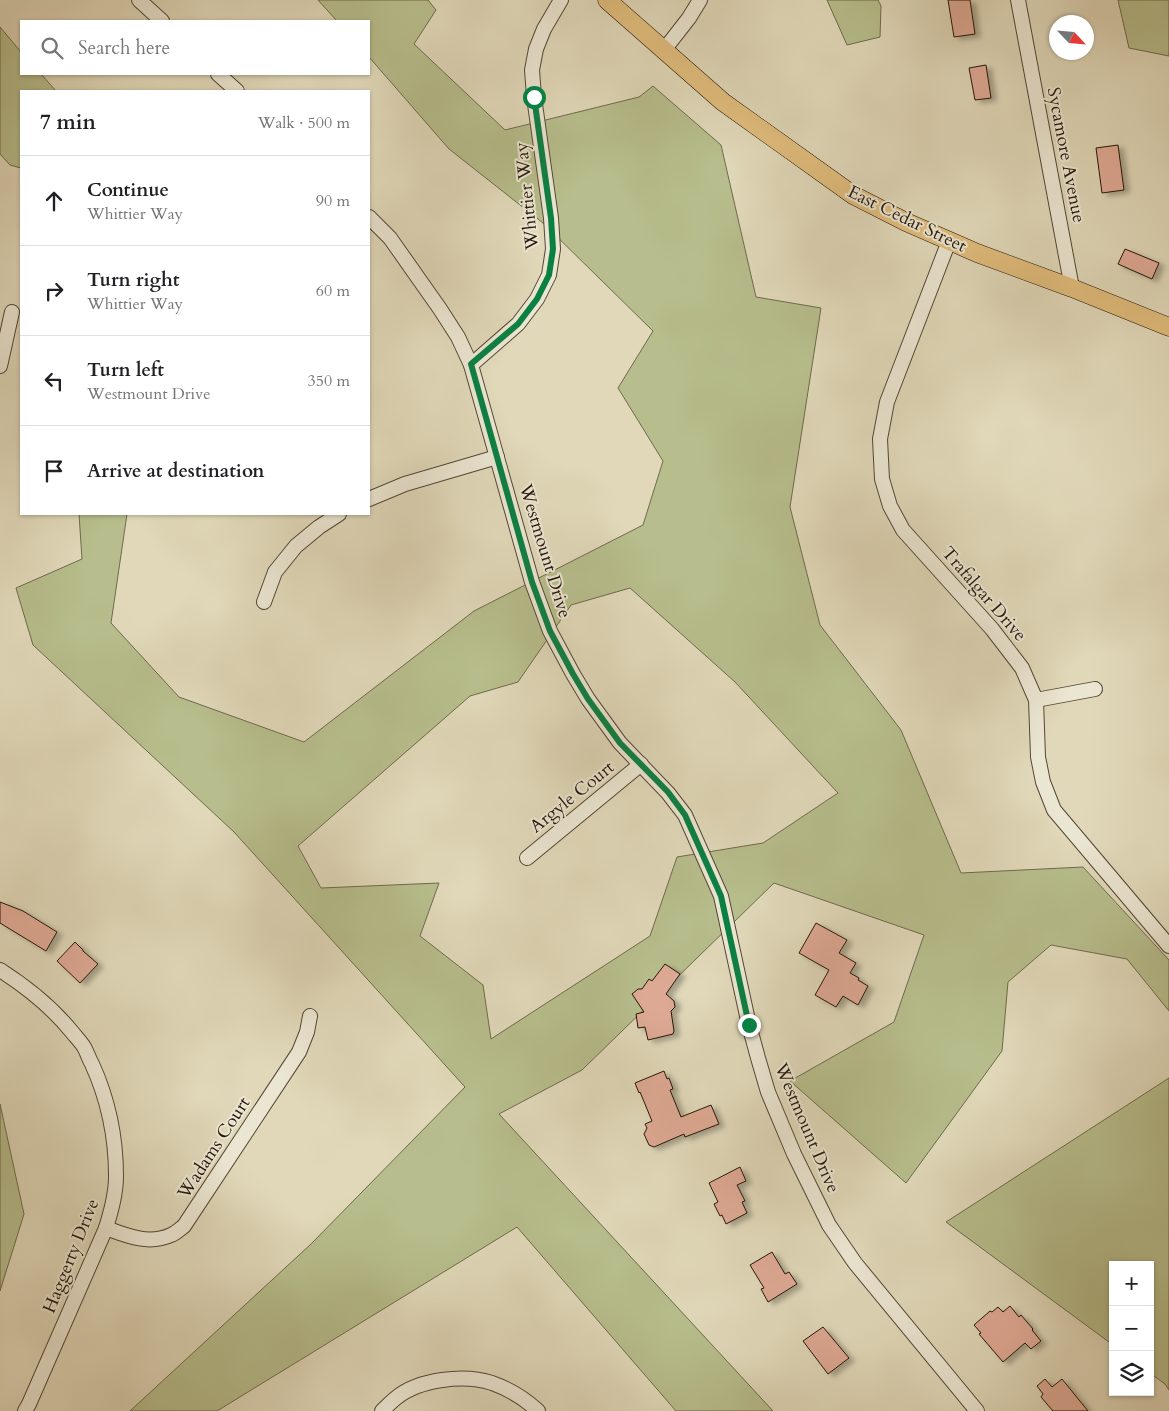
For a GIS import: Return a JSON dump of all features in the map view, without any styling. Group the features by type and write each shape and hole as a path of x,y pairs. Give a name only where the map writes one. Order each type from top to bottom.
{"main road":[{"name":"East Cedar Street","path":"607,0 724,102 853,195 906,222 977,253 1072,288 1169,328"}],"street":[{"path":"139,0 161,20"},
{"name":"Whittier Way","path":"471,364 518,324 537,299 549,275 553,249 551,218 532,70 536,49 544,29 561,0"},
{"path":"664,50 689,18 700,0"},
{"name":"Sycamore Avenue","path":"1018,0 1072,288"},
{"path":"219,75 236,90"},
{"name":"Westmount Drive","path":"370,217 390,238 440,309 458,337 471,364 532,582 550,631 588,699 620,743 668,792 685,815 721,896 749,1025 768,1092 794,1154 829,1225 855,1263 977,1411"},
{"name":"Trafalgar Drive","path":"949,241 887,402 880,439 882,479 890,506 903,530 999,638 1022,668 1036,700 1038,757 1043,782 1054,810 1169,946"},
{"path":"0,366 11,311"},
{"path":"370,499 405,484 497,457"},
{"path":"264,602 275,572 296,546 337,515"},
{"path":"1036,700 1095,689"},
{"name":"Argyle Court","path":"527,858 641,764"},
{"name":"Haggerty Drive","path":"0,970 44,1001 84,1047 99,1080 108,1111 114,1145 116,1177 113,1205 106,1228 25,1411"},
{"name":"Wadams Court","path":"106,1228 134,1238 152,1240 171,1235 184,1226 298,1052 307,1032 310,1016"},
{"path":"382,1411 397,1397 417,1386 449,1379 470,1379 492,1383 528,1402 538,1411"}],"green space":[{"path":"318,0 428,0 436,10 414,44 505,130 639,97 653,86 721,145 756,297 821,308 790,507 820,625 901,730 961,873 1083,867 1169,960 1169,1011 1127,959 1051,945 1008,982 1002,1051 906,1183 790,1081 894,1022 924,935 774,883 582,1070 499,1114 773,1411 676,1411 517,1227 217,1411 130,1411 311,1244 465,1087 234,832 33,645 16,588 82,559 79,515 127,515 111,623 179,697 304,742 474,611 643,525 663,461 618,388 653,331 543,223 449,149 370,58 370,20 336,20","holes":["630,588 735,682 838,793 763,843 677,857 650,936 491,1039 483,985 420,936 439,883 321,888 298,846 470,696 518,682 571,605"]},
{"path":"827,0 878,0 881,6 880,37 847,45"},
{"path":"1118,0 1169,0 1169,56 1129,48"},
{"path":"0,27 20,51 20,75 42,75 55,90 20,90 20,168 10,165 0,154"},
{"path":"1169,1078 1169,1390 1165,1384 1154,1376 1154,1261 1109,1261 1109,1342 946,1222"},
{"path":"0,1104 24,1214 0,1291"}],"building":[{"path":"948,0 970,0 975,34 954,37"},
{"path":"986,65 991,98 975,100 969,68"},
{"path":"1118,145 1124,190 1102,193 1096,148"},
{"path":"1125,249 1159,263 1152,279 1118,264"},
{"path":"0,902 23,911 57,932 46,951 0,923"},
{"path":"816,923 847,940 839,953 856,963 850,973 868,986 858,1005 843,996 836,1007 815,995 829,970 799,953"},
{"path":"75,942 98,964 80,983 57,961"},
{"path":"665,964 680,974 666,994 674,1001 675,1007 671,1011 674,1031 673,1034 648,1040 645,1027 638,1028 636,1014 644,1012 632,994 638,989 642,989 649,979 652,981"},
{"path":"664,1071 667,1079 669,1078 673,1089 670,1090 681,1117 711,1105 719,1124 685,1137 684,1134 654,1147 649,1145 644,1134 647,1128 645,1124 652,1121 635,1083"},
{"path":"740,1167 746,1181 737,1185 745,1201 742,1202 747,1213 726,1224 714,1204 718,1202 709,1183"},
{"path":"772,1252 785,1274 789,1272 797,1284 768,1302 761,1289 764,1288 750,1265"},
{"path":"1010,1306 1019,1317 1021,1315 1041,1341 1031,1349 1025,1343 1003,1362 979,1334 981,1333 974,1325 990,1311 992,1312 998,1307 1003,1312"},
{"path":"823,1327 849,1358 828,1374 803,1341"},
{"path":"1045,1379 1052,1387 1062,1379 1088,1411 1053,1411 1041,1397 1043,1394 1037,1386"}],"route":[{"path":"534,97 551,218 553,249 549,275 537,299 518,324 471,364 532,582 550,631 588,699 620,743 668,792 685,815 721,896 749,1025"}]}
